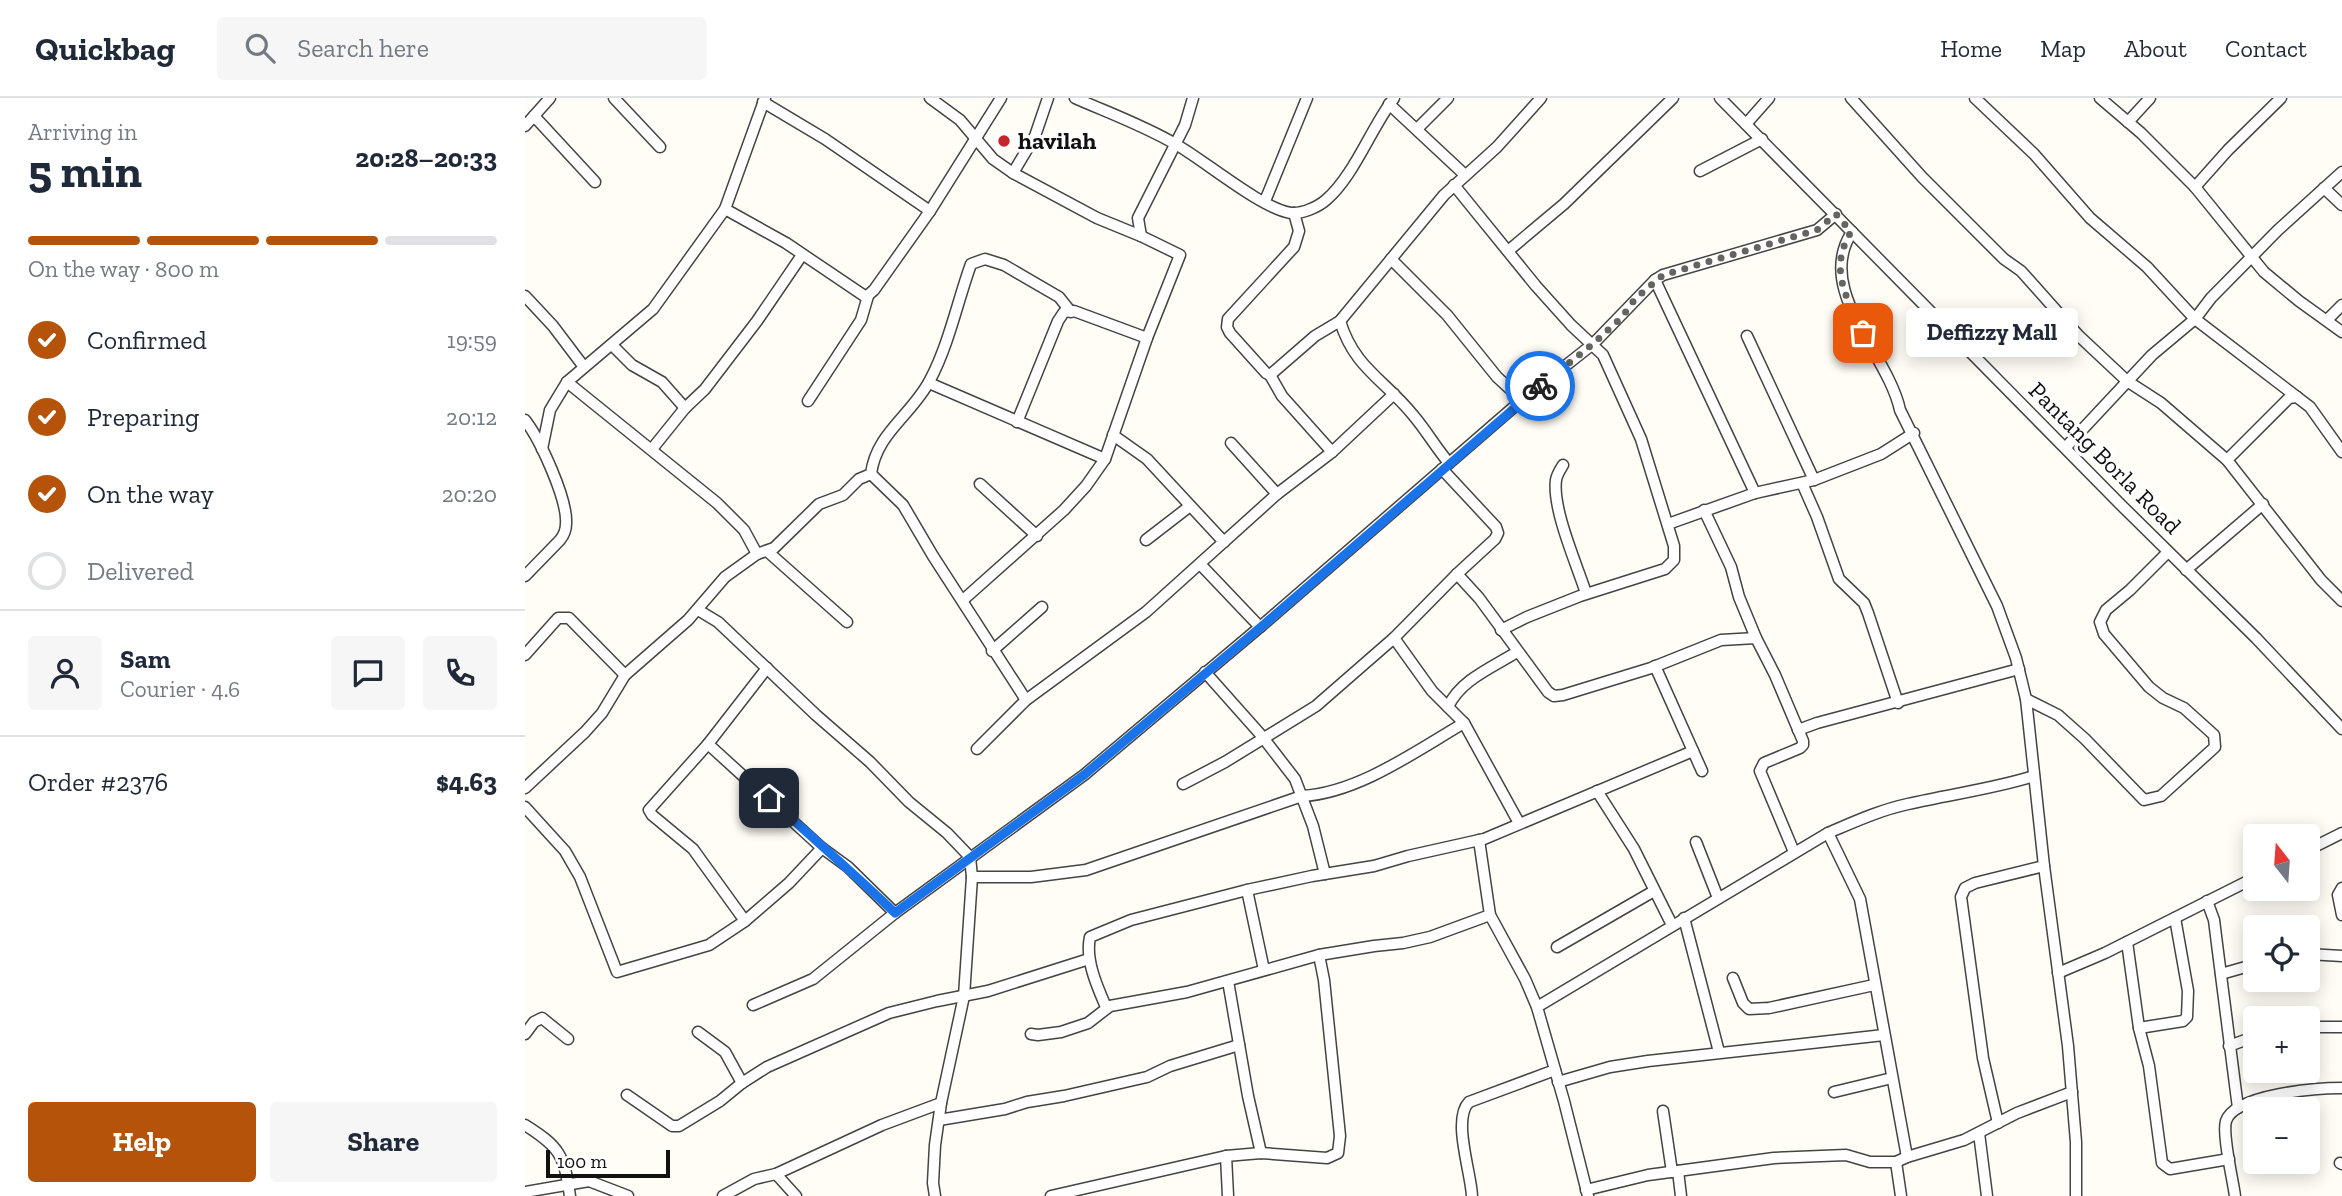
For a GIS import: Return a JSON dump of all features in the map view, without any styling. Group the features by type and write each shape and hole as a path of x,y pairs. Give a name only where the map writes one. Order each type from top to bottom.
{"street":[{"path":"525,126 550,98"},
{"path":"631,98 618,102 660,147"},
{"path":"930,98 960,120 993,159 1013,173 1097,218 1180,255 1147,338 1105,459 1079,494 1037,536 963,600"},
{"path":"808,401 860,320 868,296 930,211 975,135 1001,98"},
{"path":"1013,173 1035,136 1048,98"},
{"path":"1075,98 1176,144 1265,201 1294,213 1307,210 1325,200 1351,168 1391,101 1465,175"},
{"path":"1141,236 1138,218 1185,125 1193,98"},
{"path":"1265,201 1307,98"},
{"path":"1417,129 1448,98"},
{"path":"1270,375 1315,336 1340,321 1454,185 1497,147 1541,98"},
{"path":"1508,251 1564,204 1673,98"},
{"name":"Pantang Borla Road","path":"1720,98 2256,638 2342,729"},
{"path":"1746,124 1769,98"},
{"path":"1851,98 1947,203 2004,259 2021,271 2079,336 2127,381 2161,403 2227,460 2321,580 2342,601"},
{"path":"1975,98 2034,154 2089,218 2147,267 2195,319 2310,407 2342,452"},
{"path":"2100,98 2195,187 2264,272 2342,332"},
{"path":"2128,122 2150,98"},
{"path":"2195,187 2281,98"},
{"path":"542,449 550,410 567,383 653,309 725,209 764,100 930,211"},
{"path":"534,116 595,182"},
{"path":"1700,171 1762,139"},
{"path":"2066,447 2127,381 2195,319 2211,298 2278,230 2342,172"},
{"path":"1454,185 1571,325 1603,355 1641,439 1674,546 1674,560 1665,569 1586,593 1527,617 1501,631"},
{"path":"2324,188 2342,205"},
{"path":"725,209 786,243 856,291 868,296"},
{"path":"1294,213 1299,231 1294,247 1229,319 1227,327 1270,375 1282,396 1332,452"},
{"path":"753,1006 813,979 895,913 1084,775 1261,627 1522,400 1593,344 1655,280 1663,275 1817,230 1836,214"},
{"path":"1851,232 1841,253 1841,279 1863,333 1897,394 1901,410 1997,606 2019,669 2026,699 2072,1092 2076,1196"},
{"path":"652,449 685,408 705,389 757,321 802,255"},
{"path":"871,474 873,456 929,383 949,335 971,264 985,259 1004,265 1059,297 1072,312"},
{"path":"1391,259 1447,316 1497,377 1522,400"},
{"path":"1655,280 1755,493"},
{"path":"525,296 553,326 584,368"},
{"path":"2327,320 2342,305"},
{"path":"1017,422 1064,312 1072,312 1147,338"},
{"path":"1183,784 1206,773 1316,706 1394,638 1498,533 1446,466 1413,414 1361,363 1344,335 1340,321"},
{"path":"1747,336 1814,480"},
{"path":"613,345 632,365 662,382 685,408"},
{"path":"567,383 717,503 762,552 847,622"},
{"path":"929,383 1105,459"},
{"path":"977,749 1026,700 1146,612 1277,494 1332,452 1394,394"},
{"path":"2227,460 2289,398 2297,397"},
{"path":"525,420 535,433 566,513 565,533 525,576"},
{"path":"1668,524 1755,493 1814,480 1881,454 1913,433"},
{"path":"1113,435 1141,453 1224,542"},
{"path":"1231,443 1277,494"},
{"path":"1563,465 1556,477 1556,490 1562,519 1586,593"},
{"path":"525,788 602,713 625,674 698,610 725,577 782,541 819,504 843,495 859,479 871,474"},
{"path":"871,474 903,505 992,651 1026,700"},
{"path":"1802,483 1839,579 1864,603 1898,702"},
{"path":"980,484 1037,536"},
{"path":"2186,570 2263,504"},
{"path":"1146,540 1190,506"},
{"path":"1704,510 1731,567 1739,597 1803,745 1764,763 1760,771 1794,852"},
{"path":"2026,699 2058,715 2144,800 2161,796 2215,747 2214,735 2184,708 2163,698 2149,687 2104,634 2100,622 2106,611 2168,552"},
{"path":"1200,564 1261,627"},
{"path":"1457,573 1479,598 1548,692 1554,696 1655,666 1721,640 1756,638"},
{"path":"992,651 1042,607"},
{"path":"698,610 718,622 870,762 909,802 947,832 970,857 972,877 964,996 941,1102 933,1169 935,1196"},
{"path":"525,655 558,618 564,617 569,618 625,674"},
{"path":"1394,638 1432,691 1464,723 1519,823"},
{"path":"1448,707 1454,694 1463,685 1517,652"},
{"path":"1655,666 1702,771"},
{"path":"745,921 693,849 649,812 653,804 708,744 767,668"},
{"path":"1798,730 2019,669"},
{"path":"1205,672 1264,738 1295,779 1313,826 1325,874"},
{"path":"972,877 1060,875 1086,870 1302,796 1320,795 1356,783 1464,723"},
{"path":"708,744 822,848 848,867 895,913"},
{"path":"1106,1007 1089,959 1090,937 1100,932 1131,920 1247,890 1374,866 1479,840 1693,751"},
{"path":"1537,1007 1828,833 1906,804 1998,787 2034,776"},
{"path":"1597,791 1634,849 1672,925"},
{"path":"525,807 565,851 580,877 617,972 709,945 745,921 789,883 822,848"},
{"path":"1828,833 1860,900 1892,1078 1902,1160 1901,1196"},
{"path":"2321,844 2342,833"},
{"path":"1479,840 1490,915 1537,1007 1587,1193 1727,1163 1817,1154 1846,1155 1870,1161 1902,1160 1979,1133 2072,1092"},
{"path":"1696,842 1718,898"},
{"path":"1998,1123 1983,1058 1961,897 1965,888 1975,883 2044,866"},
{"path":"2059,973 2243,883"},
{"path":"2342,888 2339,895 2342,915"},
{"path":"1247,890 1264,970"},
{"path":"1557,947 1654,891"},
{"path":"2207,901 2214,920 2238,1108"},
{"path":"1031,1034 1061,1032 1088,1023 1106,1007 1187,992 1319,955 1430,937 1490,915"},
{"path":"1684,918 1719,1052"},
{"path":"2139,1028 2183,1021 2187,1017 2188,991 2175,918"},
{"path":"2127,942 2139,1028 2149,1066 2162,1163 2170,1169 2229,1159"},
{"path":"1051,1196 1226,1156 1261,1153 1327,1158 1338,1153 1340,1136 1324,979 1319,955"},
{"path":"2320,955 2342,956"},
{"path":"627,1095 672,1126 679,1126 720,1101 742,1083 796,1052 889,1013 988,991 1089,959"},
{"path":"2221,974 2243,968"},
{"path":"1733,978 1743,1003 1749,1009 1769,1008 1874,985"},
{"path":"1228,981 1261,1153"},
{"path":"525,1034 534,1022 542,1018 568,1039"},
{"path":"2320,1027 2341,1027"},
{"path":"698,1032 725,1052 742,1083"},
{"path":"1558,1082 1610,1067 1719,1052 1884,1035"},
{"path":"2229,1046 2243,1041"},
{"path":"939,1120 1005,1109 1147,1077 1170,1066 1239,1045"},
{"path":"1472,1196 1462,1134 1464,1107 1469,1102 1555,1070"},
{"path":"1835,1092 1892,1078"},
{"path":"2235,1196 2226,1121 2238,1108 2250,1102 2293,1092 2342,1088"},
{"path":"723,1196 754,1179 776,1174 881,1125 941,1102"},
{"path":"1663,1111 1681,1196"},
{"path":"525,1125 552,1142 565,1164 570,1196"},
{"path":"1979,1133 1987,1196"},
{"path":"1226,1156 1228,1196"},
{"path":"776,1174 796,1196"},
{"path":"594,1182 600,1196"},
{"path":"525,1192 568,1183 594,1182 628,1196"}],"way so far":[{"path":"1540,386 1593,344 1622,317 1635,299 1663,275 1817,230 1836,214 1851,232 1842,247 1839,268 1863,333"}],"place":[{"name":"havilah","path":"1004,141"},
{"name":"Deffizzy Mall","path":"1863,333"}],"route":[{"path":"769,798 822,848 848,867 895,913 1084,775 1261,627 1540,386"}]}
